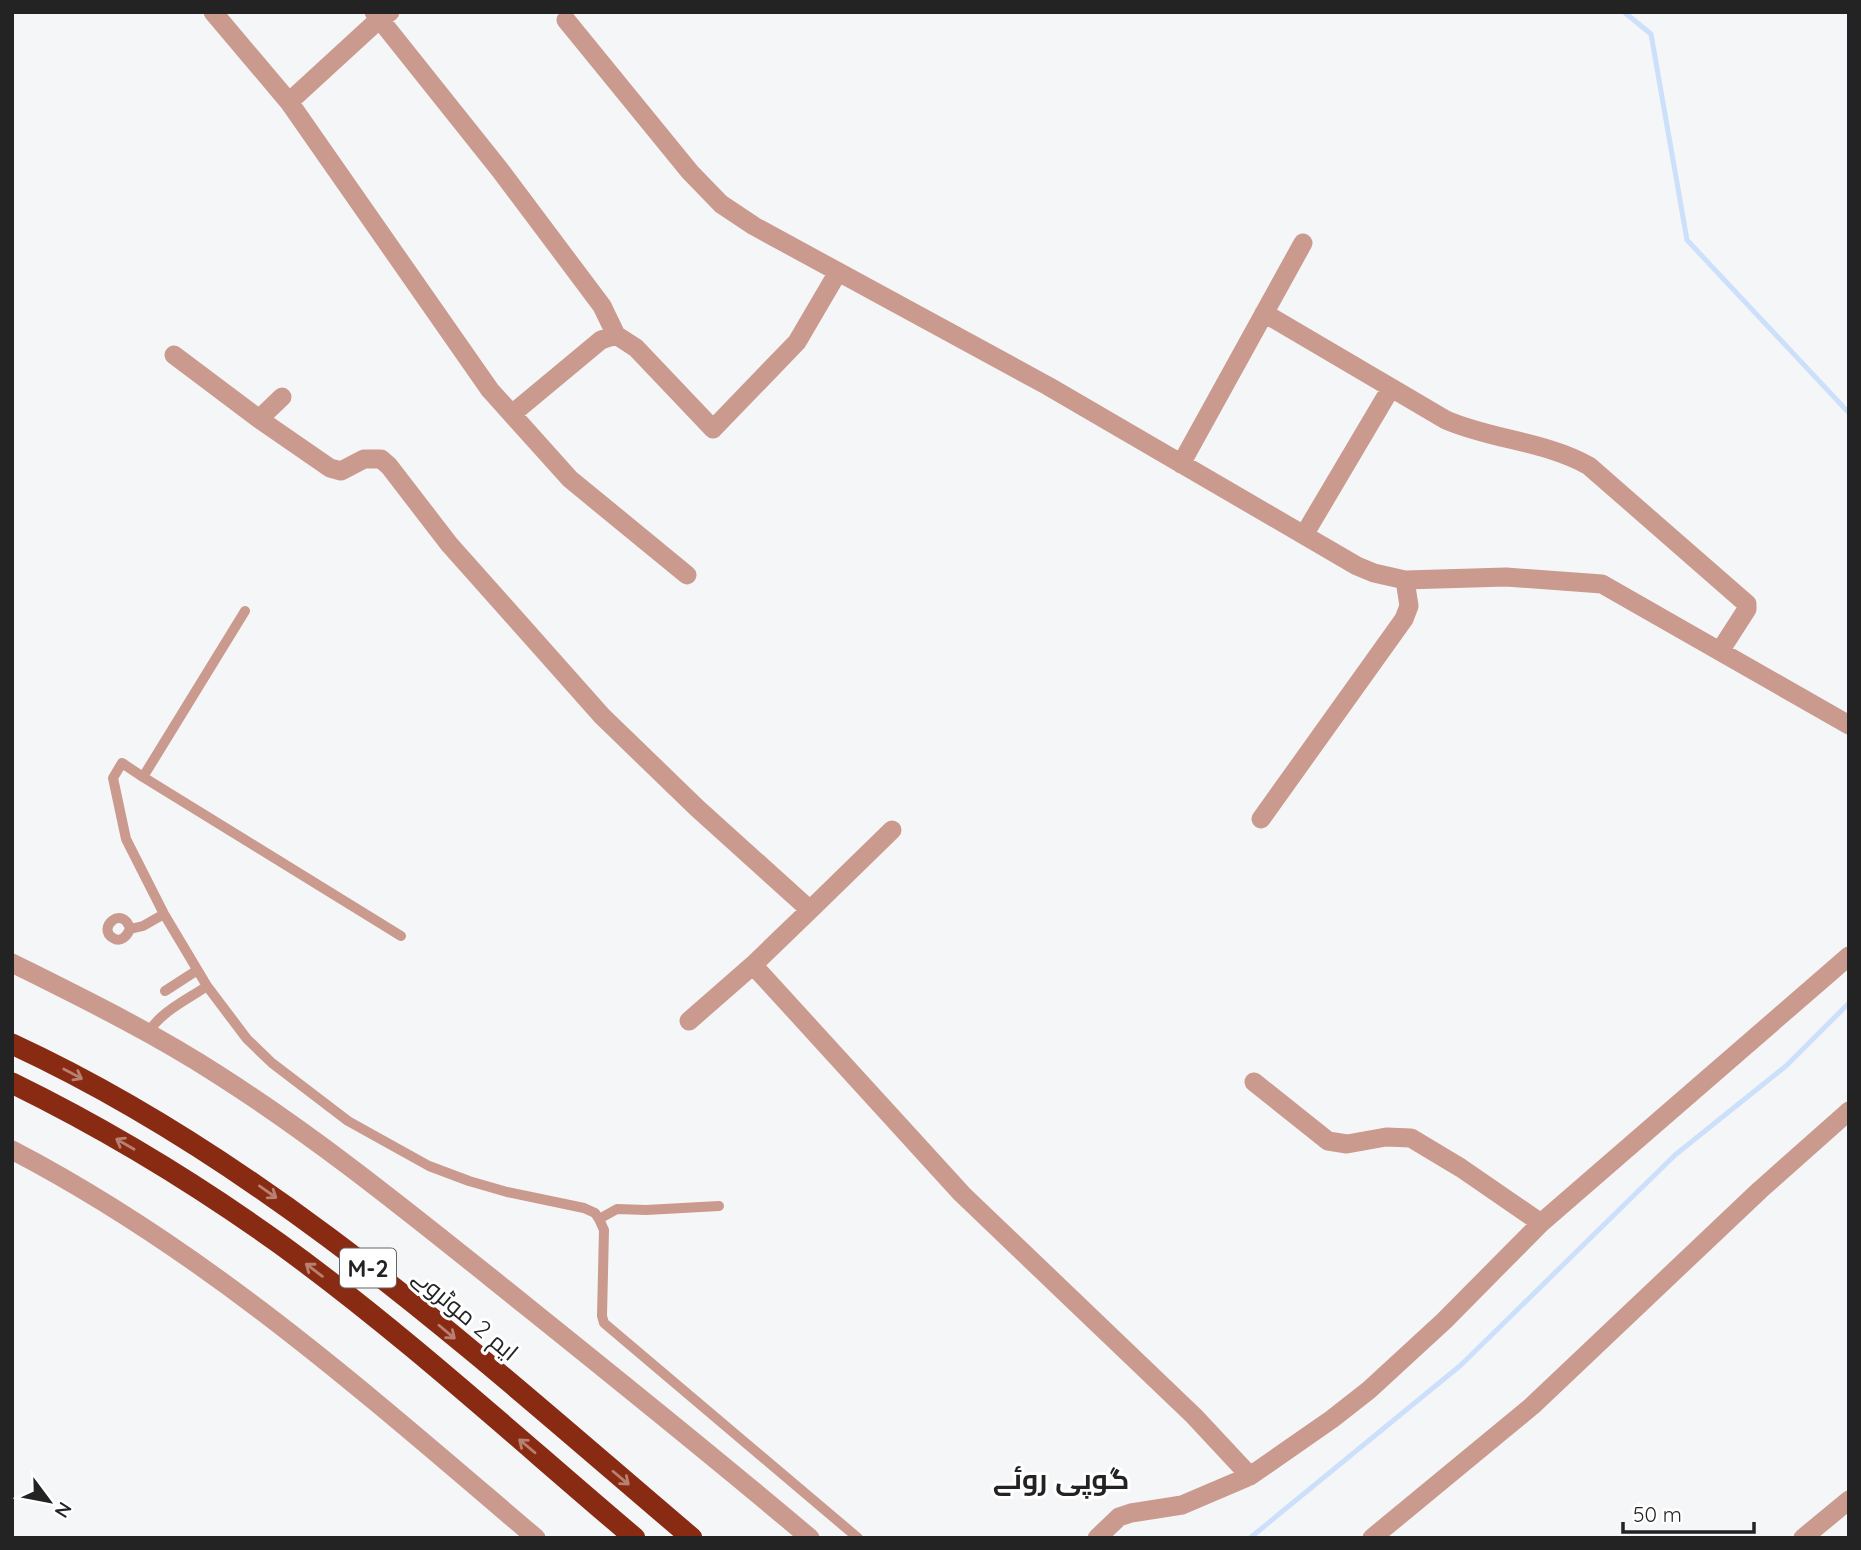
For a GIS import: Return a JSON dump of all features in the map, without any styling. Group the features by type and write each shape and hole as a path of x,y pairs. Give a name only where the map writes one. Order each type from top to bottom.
{"highway":[{"name":"ایم 2 موٹروے","path":"12,1044 74,1074 185,1138 300,1215 440,1326 692,1538"},
{"name":"M-2","path":"12,1083 57,1105 165,1167 281,1245 417,1352 635,1538"}],"street":[{"path":"213,12 289,102 490,390 570,480 687,575"},
{"path":"289,102 382,15 602,306 616,335 636,348 713,429 797,342 838,272"},
{"path":"566,20 709,193 754,226 1048,386 1304,536 1366,570 1405,580 1506,577 1602,584 1849,724"},
{"path":"1181,464 1303,243"},
{"path":"1264,313 1446,421 1559,451 1589,466 1747,604 1747,609 1720,651"},
{"path":"512,414 601,340 616,335"},
{"path":"174,355 330,468 341,471 364,459 381,458 449,544 603,716 696,808 810,910"},
{"path":"1304,536 1391,388"},
{"path":"259,419 282,397"},
{"path":"1261,819 1404,619 1409,606 1405,580"},
{"path":"689,1021 753,965 892,830"},
{"path":"1097,1538 1119,1517 1182,1505 1250,1476 1332,1419 1369,1390 1444,1321 1541,1223 1849,956"},
{"path":"12,963 148,1033 217,1073 369,1181 670,1420 810,1538"},
{"path":"753,965 962,1194 1194,1416 1250,1476"},
{"path":"1254,1082 1328,1141 1347,1144 1386,1137 1411,1138 1461,1168 1541,1223"},
{"path":"1372,1538 1532,1406 1760,1190 1849,1111"},
{"path":"12,1150 104,1200 229,1285 283,1325 401,1422 536,1538"},
{"path":"1803,1538 1849,1500"}],"lane":[{"path":"143,777 245,611"},
{"path":"401,936 122,763 113,778 126,839 164,914 196,971 247,1039 320,1102 374,1137 429,1166 507,1192 584,1208 595,1213 604,1230 604,1323 858,1538"},
{"path":"130,929 143,926 164,914"},
{"path":"165,991 196,971"},
{"path":"148,1033 163,1015 207,986"},
{"path":"599,1219 617,1209 719,1206"}],"waterway":[{"path":"1624,12 1651,34 1687,240 1849,413"},
{"path":"1250,1538 1461,1365 1675,1155 1786,1066 1849,1003"}],"district":[{"name":"گوپی روئے","path":"1061,1478"}]}
